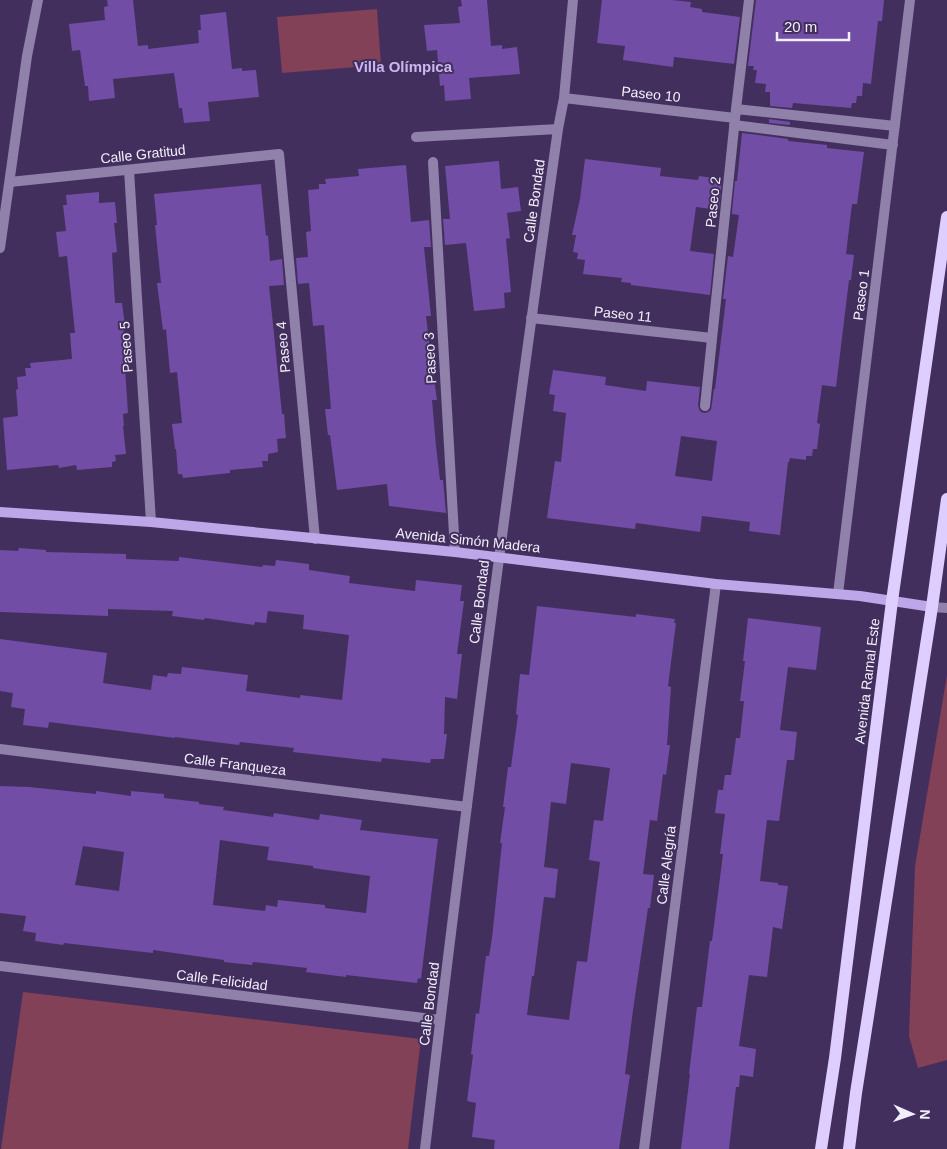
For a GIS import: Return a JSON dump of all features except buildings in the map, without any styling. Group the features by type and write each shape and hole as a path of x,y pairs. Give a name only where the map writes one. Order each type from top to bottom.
{"main road":[{"name":"Avenida Ramal Este","path":"821,1149 835,1058 892,601 947,217"},
{"path":"849,1149 947,500"}],"street":[{"path":"0,248 27,56 38,0"},
{"name":"Calle Bondad","path":"425,1149 499,557 531,318 564,98 573,0"},
{"name":"Paseo 2","path":"705,406 749,0"},
{"name":"Paseo 1","path":"838,594 910,0"},
{"name":"Paseo 10","path":"564,98 735,117"},
{"path":"735,117 895,126"},
{"path":"735,117 893,145"},
{"path":"416,137 558,129"},
{"name":"Calle Gratitud","path":"10,182 279,154"},
{"name":"Paseo 4","path":"279,154 315,539"},
{"name":"Paseo 3","path":"433,162 455,552"},
{"name":"Paseo 5","path":"129,170 151,522"},
{"name":"Paseo 11","path":"531,318 712,338"},
{"name":"Avenida Simón Madera","path":"0,512 151,522 455,552 716,584 838,594 932,606"},
{"name":"Calle Alegría","path":"644,1149 716,584"},
{"path":"932,606 947,608"},
{"name":"Calle Franqueza","path":"0,748 467,807"},
{"name":"Calle Felicidad","path":"0,966 440,1020"}],"shaded area":[{"path":"377,9 381,65 282,73 277,17"},
{"path":"947,675 947,1060 918,1068 909,1036 915,866"},
{"path":"23,992 421,1039 408,1149 1,1149"}],"district":[{"name":"Villa Olímpica","path":"403,66"}]}
